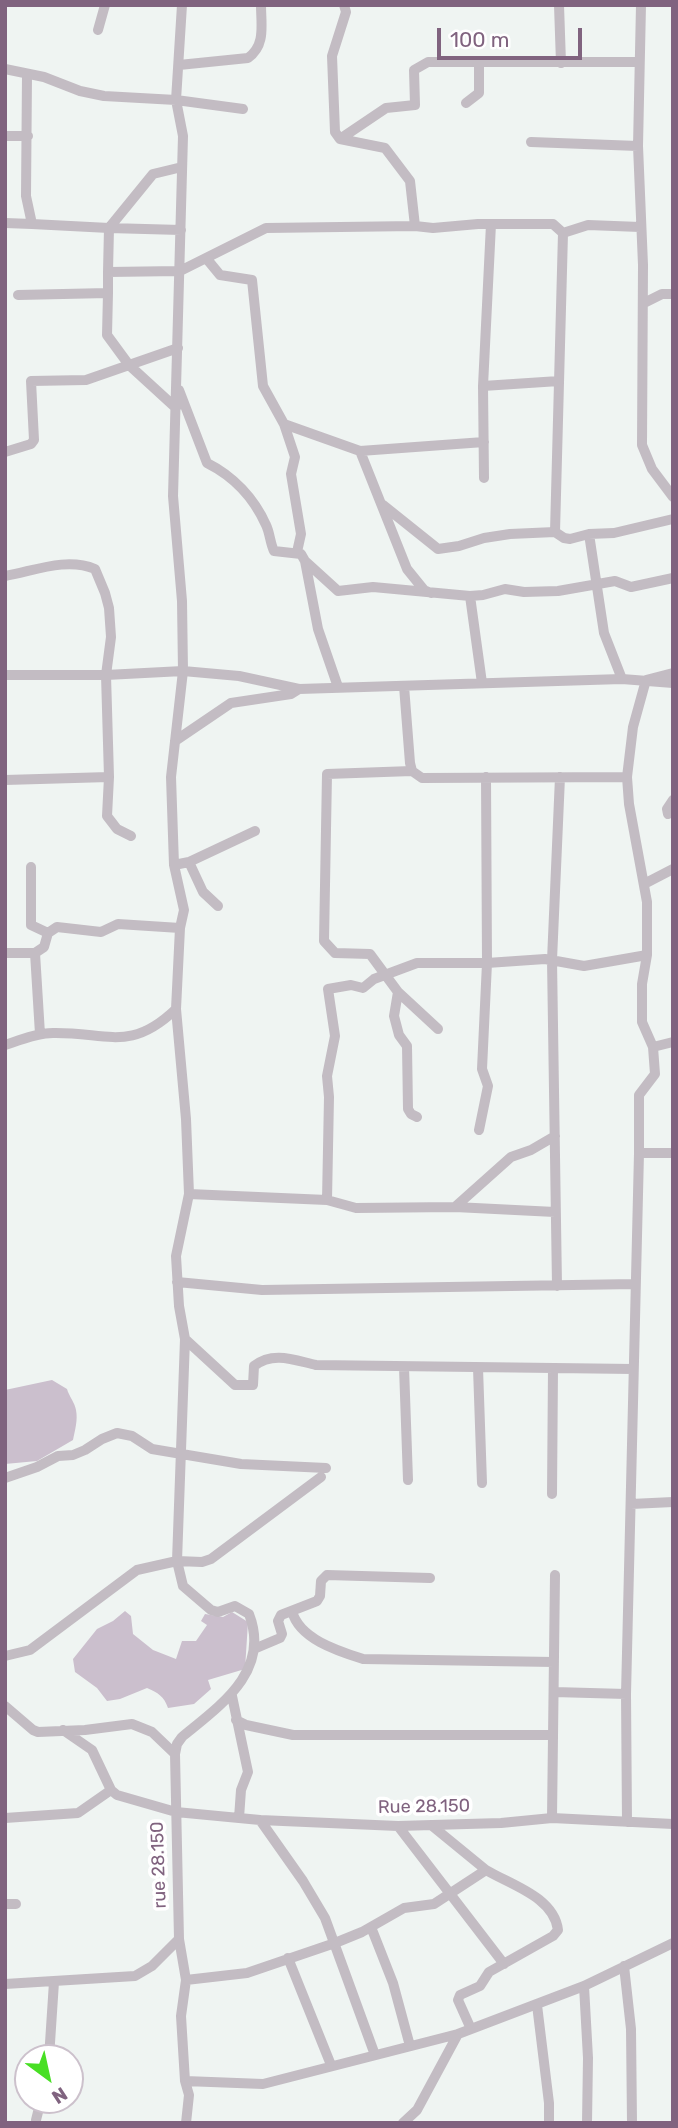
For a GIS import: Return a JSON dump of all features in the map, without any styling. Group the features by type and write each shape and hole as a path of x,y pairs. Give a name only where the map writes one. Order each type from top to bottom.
{"street":[{"path":"98,30 105,5"},
{"path":"176,1812 175,1754 182,1737 232,1696 252,1665 254,1649 249,1614 235,1606 218,1612 211,1610 183,1586 177,1562 185,1339 176,1256 189,1194 186,1119 176,1009 180,928 184,910 174,865 171,777 183,671 173,496 183,136 176,100 182,5"},
{"path":"179,65 248,58 254,54 261,43 261,5"},
{"path":"340,139 333,124 332,56 346,12 344,5"},
{"path":"559,5 561,63"},
{"path":"641,5 638,146 644,303 642,445 652,469 673,497"},
{"path":"340,139 386,108 415,105 414,70 428,61 639,62"},
{"path":"466,103 479,93 479,63"},
{"path":"5,69 44,77 80,91 104,96 176,100 243,109"},
{"path":"27,75 26,196 32,224"},
{"path":"5,136 28,136"},
{"path":"340,139 386,148 411,181 415,226"},
{"path":"531,142 638,146"},
{"path":"176,408 129,365 107,335 108,228 153,174 182,167"},
{"path":"5,223 181,230"},
{"path":"484,478 483,386 491,224"},
{"path":"108,272 180,271 266,228 433,228 553,224 563,233 555,532"},
{"path":"563,233 588,225 640,227"},
{"path":"206,258 220,275 252,280 263,386 284,424 295,457 291,474 301,534 298,552 338,591 373,587 470,596 505,589 558,592 615,581 631,587 673,578"},
{"path":"18,295 108,293"},
{"path":"644,303 662,294 673,294"},
{"path":"5,452 31,444 34,440 31,381 86,380 178,348"},
{"path":"483,386 559,381"},
{"path":"177,384 207,463 227,473 257,506 274,551 298,552"},
{"path":"284,424 360,451 484,442"},
{"path":"360,451 407,569 424,590 432,594"},
{"path":"383,505 438,549 510,534 555,532 570,539 589,534 614,533 673,519"},
{"path":"589,534 604,633 622,679"},
{"path":"305,561 318,629 338,687"},
{"path":"5,576 65,564 95,569 109,608 111,637 106,675 107,816 117,829 131,836"},
{"path":"470,596 482,683"},
{"path":"5,675 106,675 183,671 239,676 299,688 622,679 673,683"},
{"path":"646,680 673,673"},
{"path":"628,1822 626,1694 639,1095 655,1074 653,1047 642,1022 642,984 647,955 647,902 627,777 633,727 646,680"},
{"path":"404,686 412,771"},
{"path":"175,741 231,704 291,694 299,688"},
{"path":"438,1029 398,992 370,954 335,953 324,941 327,774 412,771 422,778 627,777"},
{"path":"479,1130 488,1086 482,1069 487,963 485,776"},
{"path":"5,780 108,777"},
{"path":"557,1286 552,960 560,777"},
{"path":"667,814 673,800"},
{"path":"174,865 189,862 255,831"},
{"path":"189,862 203,892 218,906"},
{"path":"31,867 32,925 48,933"},
{"path":"644,884 673,869"},
{"path":"5,953 36,953 44,947 48,933 57,928 101,932 118,924 180,928"},
{"path":"36,953 40,1034"},
{"path":"327,1200 327,1076 335,1036 328,989 351,985 363,988 374,979 417,963 552,960 589,965 647,955"},
{"path":"398,992 394,1016 399,1035 407,1046 408,1109 417,1117"},
{"path":"5,1045 40,1034 57,1033 98,1038 129,1038 149,1029 176,1009"},
{"path":"653,1047 673,1042"},
{"path":"455,1207 511,1157 531,1150 555,1136"},
{"path":"639,1153 673,1153"},
{"path":"189,1194 327,1200 356,1208 455,1207 555,1212"},
{"path":"177,1282 262,1290 635,1284"},
{"path":"185,1339 235,1385 253,1385 254,1366 270,1357 316,1365 633,1368"},
{"path":"404,1367 408,1480"},
{"path":"478,1368 482,1483"},
{"path":"552,1494 553,1368"},
{"path":"5,1478 37,1467 58,1456 73,1455 117,1433 132,1436 152,1449 241,1464 323,1472 211,1559 137,1570 30,1650 5,1656"},
{"path":"631,1504 673,1502"},
{"path":"552,1818 555,1575"},
{"path":"254,1649 280,1638 282,1634 278,1621 281,1615 317,1601 321,1581 327,1576 430,1578"},
{"path":"292,1611 295,1623 301,1629 340,1652 363,1659 554,1662"},
{"path":"554,1692 626,1694"},
{"path":"232,1696 248,1772 242,1790 239,1818"},
{"path":"5,1706 33,1730 85,1730 132,1724 152,1732 175,1754"},
{"path":"236,1720 293,1735 553,1735"},
{"path":"5,1818 78,1813 111,1790 92,1750 63,1730"},
{"name":"rue 28.150","path":"111,1790 117,1795 176,1812 179,1939 186,1980 181,2016 184,2081 189,2095 186,2123"},
{"name":"Rue 28.150","path":"176,1812 260,1820 398,1826 501,1823 552,1818 673,1824"},
{"path":"260,1820 303,1881 324,1918 375,2055"},
{"path":"431,1825 486,1870 536,1897 556,1919 558,1930 553,1936 489,1972 480,1986 459,1997 471,2029"},
{"path":"398,1826 503,1964"},
{"path":"186,1980 247,1973 335,1943 404,1909 431,1905 486,1870"},
{"path":"371,1927 393,1983 410,2046"},
{"path":"5,1984 135,1976 152,1966 179,1939"},
{"path":"184,2081 263,2084 458,2034 584,1986 673,1943"},
{"path":"288,1958 331,2065"},
{"path":"624,1966 631,2029 632,2123"},
{"path":"50,2044 54,1982"},
{"path":"584,1986 588,2058 587,2123"},
{"path":"537,2005 549,2123"},
{"path":"403,2123 417,2110 458,2034"},
{"path":"417,2110 419,2123"},
{"path":"36,2120 38,2114"}],"shaded area":[{"path":"52,1380 67,1389 75,1407 77,1414 73,1440 37,1461 5,1464 5,1390"},
{"path":"125,1611 131,1616 133,1634 153,1650 176,1659 182,1641 196,1641 207,1625 201,1621 205,1614 223,1617 232,1612 248,1622 245,1669 208,1680 211,1689 194,1704 168,1708 160,1695 147,1688 120,1699 107,1701 97,1688 75,1672 73,1659 97,1629"}]}
